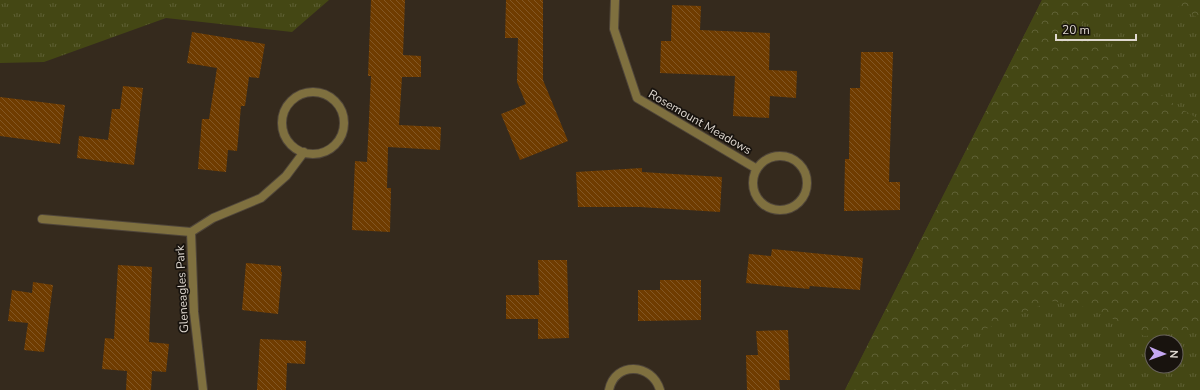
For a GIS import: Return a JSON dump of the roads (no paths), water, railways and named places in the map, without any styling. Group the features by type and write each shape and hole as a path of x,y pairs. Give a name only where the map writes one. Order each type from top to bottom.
{"street":[{"name":"Rosemount Meadows","path":"615,0 614,29 636,98 757,169"},
{"path":"307,92 317,92 327,95 335,101 341,109 344,119 340,139 324,152 304,152 295,148 288,140 282,121 285,111 290,102 297,96 307,92"},
{"name":"Gleneagles Park","path":"203,390 194,312 191,232 213,218 261,198 286,176 304,152"},
{"name":"Rosemount Meadows","path":"781,156 790,158 798,163 804,170 807,180 806,190 801,200 792,207 783,210 770,208 762,203 755,193 754,188 754,174 757,169 763,162 771,157 781,156"},
{"path":"42,219 191,232"},
{"path":"609,390 612,381 618,375 624,371 632,369 640,369 648,372 658,384 660,390"}]}
